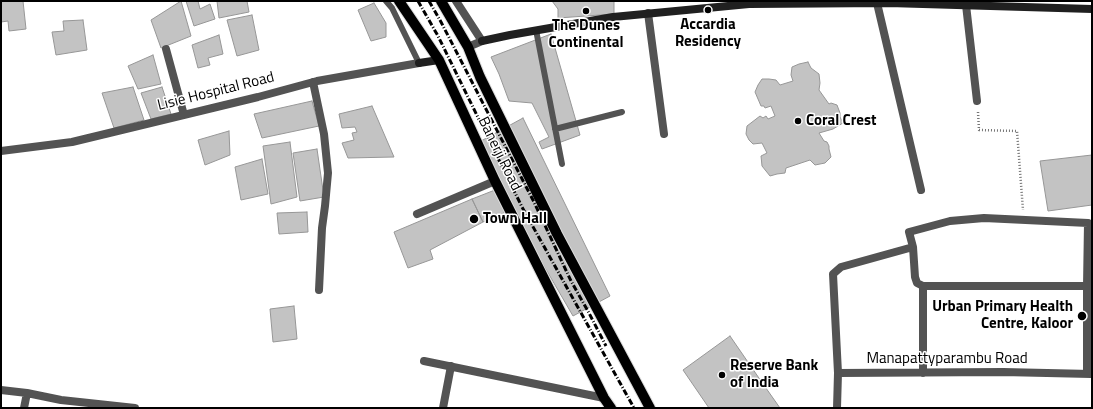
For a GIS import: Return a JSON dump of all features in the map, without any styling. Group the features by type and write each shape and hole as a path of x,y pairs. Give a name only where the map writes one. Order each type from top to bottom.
{"main road":[{"name":"Banerji Road","path":"399,1 439,60 495,181 604,398 611,408"},
{"name":"Banerji Road","path":"441,1 468,47 480,76 557,234 650,408"}],"street":[{"path":"456,1 482,41"},
{"path":"468,47 482,41 613,17 749,4 855,2 1092,9"},
{"path":"877,3 921,190"},
{"path":"966,5 977,101"},
{"path":"648,13 664,134"},
{"path":"166,49 184,115"},
{"name":"Lisie Hospital Road","path":"1,151 72,142 258,97 313,82 439,60"},
{"path":"313,82 324,134 328,173 322,228 319,290"},
{"path":"417,214 495,181"},
{"path":"1087,286 922,286 917,283 915,276 913,246 909,232 950,221 984,218 1090,224 1087,286 1089,374"},
{"path":"837,408 838,373 833,274 841,267 913,246"},
{"path":"922,286 923,372"},
{"path":"424,361 604,398"},
{"path":"443,408 451,366"},
{"name":"Manapattyparambu Road","path":"838,373 1003,372 1089,374"},
{"path":"1,390 61,400 135,408"},
{"path":"24,408 27,394"}],"lane":[{"path":"386,1 392,8 419,63"},
{"path":"536,30 562,164"},
{"path":"555,129 622,112"}],"path":[{"path":"977,101 979,130 1017,130 1024,220"}],"building":[{"path":"1,1 23,1 26,29 9,31 8,21 1,22"},
{"path":"181,1 191,36 161,48 151,20"},
{"path":"186,1 198,1 200,9 210,4 215,19 194,26"},
{"path":"217,1 247,1 249,12 219,18"},
{"name":"The Dunes Continental","path":"552,1 614,1 614,14 558,18 558,9"},
{"path":"374,3 386,23 386,37 371,41 358,10"},
{"path":"252,15 259,50 237,56 227,20"},
{"path":"83,20 87,50 56,55 52,32 64,31 63,21"},
{"path":"551,34 580,135 542,149 539,142 549,137 532,103 509,101 491,57"},
{"path":"219,35 223,54 208,58 210,65 198,68 192,45"},
{"path":"153,55 161,84 138,89 128,66"},
{"name":"Coral Crest","path":"808,62 811,68 819,74 819,90 829,104 831,103 837,105 843,123 833,129 819,133 829,146 831,157 825,163 815,165 810,160 786,168 785,173 770,176 762,166 761,156 767,153 762,143 753,144 746,134 747,126 760,116 763,118 766,116 768,119 775,116 771,106 765,108 764,106 761,106 755,92 762,79 776,80 780,85 793,81 791,75 792,67"},
{"path":"133,87 144,120 114,128 102,93"},
{"path":"162,87 171,114 151,119 141,93"},
{"path":"312,101 319,126 262,138 254,114"},
{"path":"372,106 394,157 348,158 342,143 354,140 352,133 357,132 355,127 342,128 339,114"},
{"path":"523,118 610,296 573,316 511,209 481,141"},
{"path":"229,131 230,155 205,165 198,140"},
{"path":"290,142 297,197 271,204 263,146"},
{"path":"317,149 324,197 300,201 293,153"},
{"path":"1092,155 1092,205 1048,211 1040,161"},
{"path":"262,159 268,194 241,200 235,167"},
{"path":"495,190 506,212 483,222 472,199"},
{"path":"472,199 483,222 430,250 433,259 408,268 394,232"},
{"path":"307,212 308,232 279,234 277,213"},
{"path":"294,306 297,339 273,342 270,309"},
{"name":"Reserve Bank of India","path":"730,336 780,408 709,408 683,370"}],"railway":[{"path":"418,1 438,36 522,207 634,408"},
{"path":"429,1 534,202 571,281 606,346"}],"place":[{"name":"Accardia Residency","path":"708,10"},
{"name":"The Dunes Continental","path":"586,11"},
{"name":"Coral Crest","path":"798,121"},
{"name":"Town Hall","path":"474,219"},
{"name":"Urban Primary Health Centre, Kaloor","path":"1082,316"},
{"name":"Reserve Bank of India","path":"722,375"}]}
